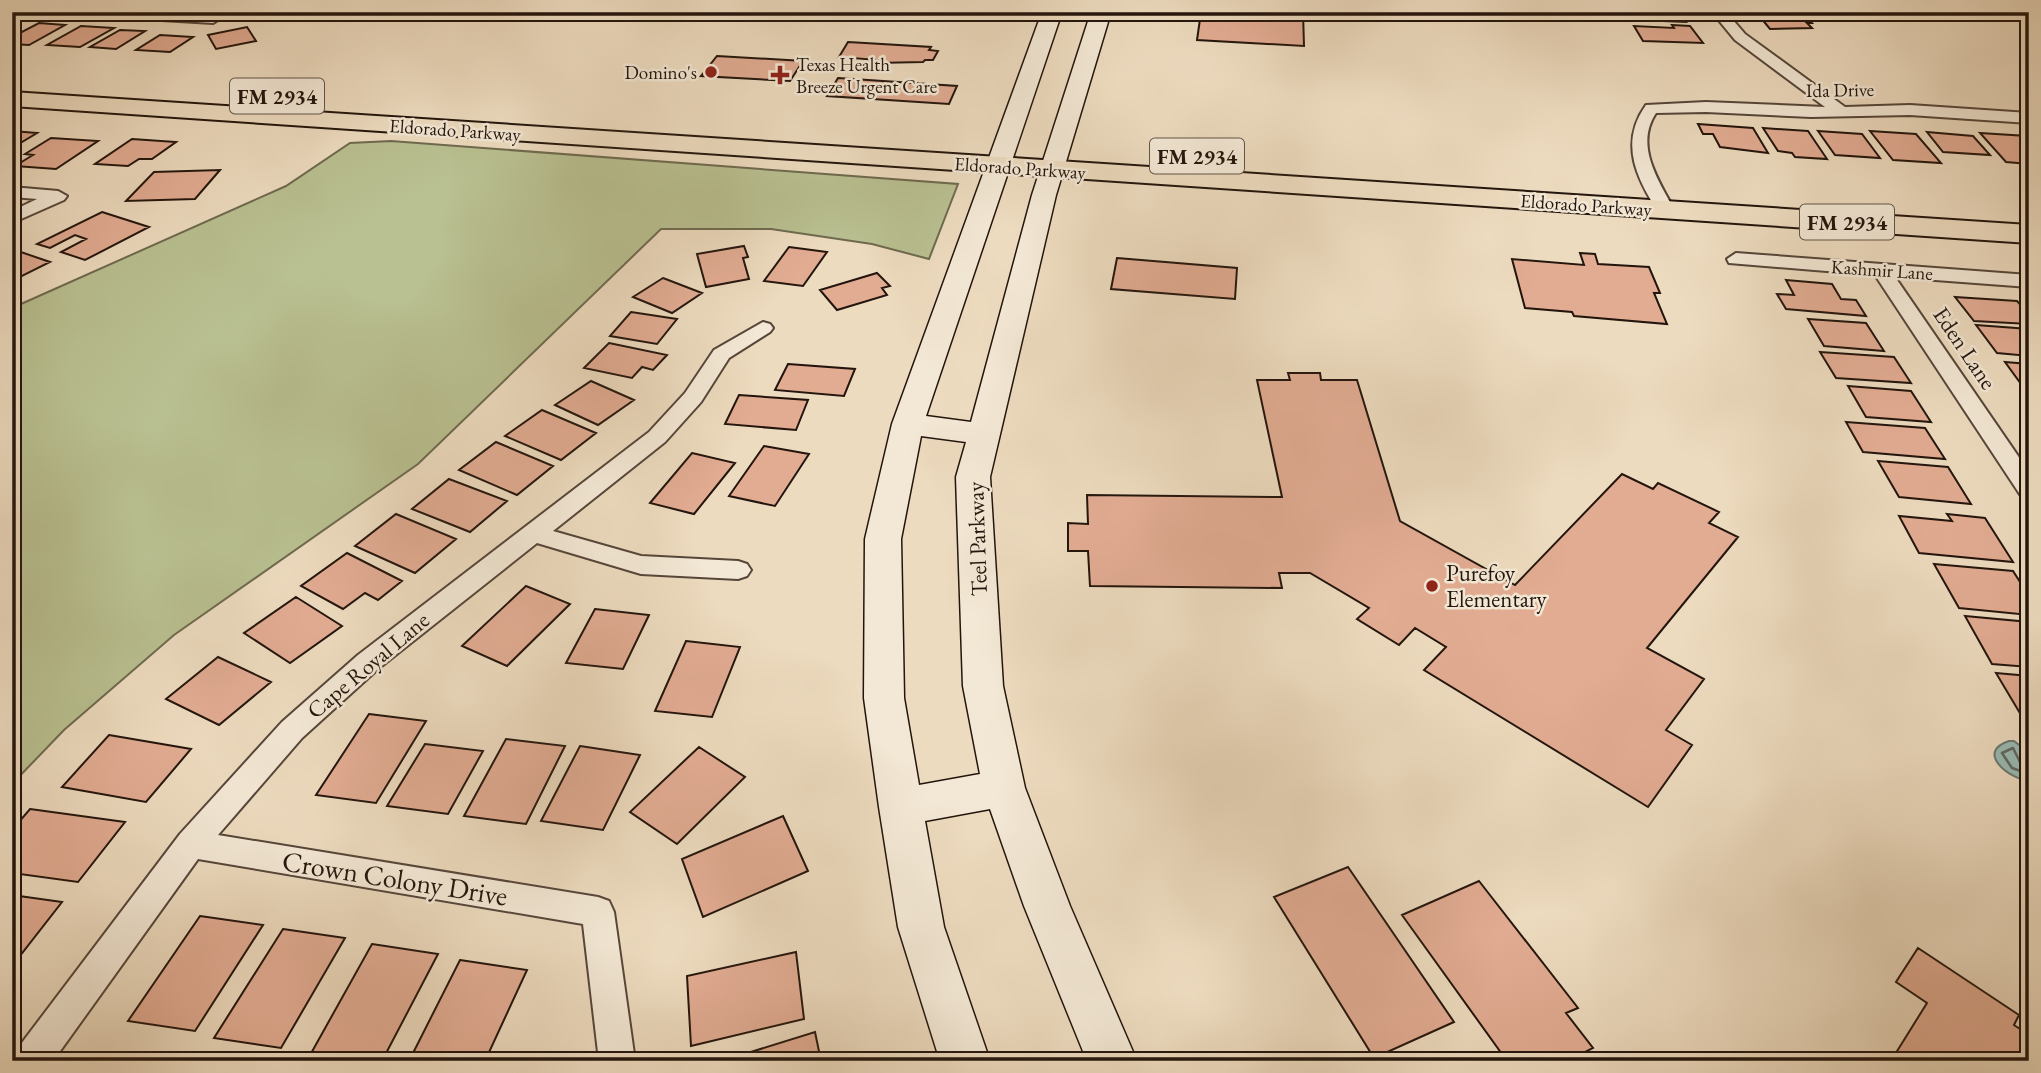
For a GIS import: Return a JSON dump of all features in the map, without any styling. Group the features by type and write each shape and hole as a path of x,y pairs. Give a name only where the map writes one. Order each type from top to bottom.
{"main road":[{"path":"965,1061 920,926 901,807 884,698 883,538 908,424 1052,12"},
{"name":"Teel Parkway","path":"1101,12 1055,159 973,477 983,685 1004,788 1047,906 1112,1061"},
{"name":"Eldorado Parkway","path":"12,79 541,113 1001,155 1660,199 2029,234"},
{"name":"Eldorado Parkway","path":"12,99 520,134 1001,155"},
{"path":"520,134 541,113"},
{"name":"Eldorado Parkway","path":"1660,199 2029,212"},
{"path":"908,424 984,433"},
{"path":"901,807 1004,788"}],"street":[{"path":"92,12 219,16"},
{"path":"1719,12 1740,37 1842,112"},
{"name":"Ida Drive","path":"1660,199 1641,159 1637,140 1640,123 1651,108 1706,107 1842,112 1917,110 2029,118"},
{"path":"12,192 58,196 12,218"},
{"name":"Kashmir Lane","path":"1736,260 2029,281"},
{"name":"Eden Lane","path":"1881,270 2029,490"},
{"name":"Cape Royal Lane","path":"31,1061 191,844 292,730 368,662 531,533 657,438 692,397 721,354 763,328"},
{"path":"531,533 641,565 738,570"},
{"name":"Crown Colony Drive","path":"191,844 598,912 617,1061"}],"green space":[{"path":"391,141 958,184 929,259 872,244 771,229 661,229 418,464 174,635 64,730 12,784 12,308 286,186 350,143"}],"water":[{"path":"2014,741 2023,748 2029,781 2005,770 1995,758 1999,746"}],"building":[{"path":"268,12 306,12 292,13 285,18 262,17"},
{"path":"1201,12 1303,12 1304,46 1197,40"},
{"path":"1477,12 1506,13 1509,21 1479,20"},
{"path":"1633,12 1679,12 1686,22 1638,20"},
{"path":"1756,12 1804,14 1812,23 1807,23 1812,28 1770,29"},
{"path":"39,23 65,25 29,45 12,44 12,37"},
{"path":"1672,25 1690,26 1703,43 1643,41 1634,26 1674,28"},
{"path":"81,26 114,28 80,47 47,45"},
{"path":"247,27 256,41 216,49 208,35"},
{"path":"120,30 145,31 116,49 90,47"},
{"path":"160,35 193,37 170,52 136,50"},
{"path":"848,42 931,47 929,50 938,51 933,60 923,62 876,63 878,60 839,57"},
{"path":"717,56 803,61 790,81 701,76"},
{"path":"838,78 957,86 949,104 827,96"},
{"path":"1698,124 1753,128 1768,153 1720,147 1713,134 1703,134"},
{"path":"1763,128 1808,131 1827,159 1795,157 1792,153 1778,151"},
{"path":"12,131 37,133 12,148"},
{"path":"1818,131 1862,134 1880,158 1835,155"},
{"path":"1870,131 1916,134 1941,163 1893,160"},
{"path":"1927,132 1973,136 1990,155 1943,152"},
{"path":"1980,133 2027,136 2029,164 2006,162"},
{"path":"51,138 98,141 56,169 15,166 33,155 25,154"},
{"path":"132,139 176,142 152,159 139,159 128,166 95,164"},
{"path":"220,170 195,199 126,201 154,172"},
{"path":"102,212 149,227 85,260 61,252 86,239 75,235 50,248 37,244"},
{"path":"744,246 748,257 743,258 749,279 706,287 697,254"},
{"path":"789,247 827,252 803,286 764,281"},
{"path":"12,249 50,262 12,281"},
{"path":"1580,253 1595,254 1598,264 1649,267 1660,293 1654,293 1667,324 1574,316 1572,312 1525,308 1512,259 1584,265"},
{"path":"1117,258 1237,268 1235,299 1111,289"},
{"path":"877,273 890,286 882,288 887,295 837,310 820,290"},
{"path":"663,278 702,293 672,313 633,297"},
{"path":"1786,280 1832,284 1841,299 1856,300 1866,316 1786,309 1777,294 1794,295"},
{"path":"1955,297 2017,301 2029,314 2029,324 1974,321"},
{"path":"631,312 677,319 657,344 610,336"},
{"path":"1808,319 1866,323 1884,351 1824,346"},
{"path":"1976,325 2029,329 2029,356 1997,353"},
{"path":"609,343 667,355 653,370 642,367 632,378 584,368"},
{"path":"1820,352 1894,357 1911,383 1836,378"},
{"path":"2005,362 2029,364 2029,389 2024,388"},
{"path":"788,364 855,369 844,396 775,390"},
{"name":"Purefoy Elementary","path":"1288,373 1320,373 1321,380 1357,380 1400,521 1515,585 1622,474 1653,489 1658,483 1719,512 1709,523 1738,537 1647,648 1704,679 1666,730 1692,745 1648,807 1424,670 1446,647 1415,628 1399,645 1357,619 1369,608 1310,573 1279,573 1282,588 1090,586 1088,551 1068,551 1068,523 1088,524 1087,495 1282,497 1257,380 1290,380"},
{"path":"591,381 634,400 598,425 555,405"},
{"path":"1848,386 1911,391 1931,422 1866,417"},
{"path":"739,395 808,400 796,430 725,424"},
{"path":"542,410 596,433 561,460 505,436"},
{"path":"1846,422 1925,428 1945,459 1863,452"},
{"path":"496,442 553,466 517,495 459,470"},
{"path":"764,446 809,454 775,506 729,496"},
{"path":"692,453 735,463 694,514 650,503"},
{"path":"1878,461 1948,467 1971,504 1899,497"},
{"path":"449,479 507,501 470,532 412,509"},
{"path":"396,514 456,539 415,573 355,546"},
{"path":"1947,514 1985,518 2013,562 1919,553 1899,516 1952,521"},
{"path":"347,553 402,581 378,600 365,593 343,609 301,586"},
{"path":"1934,564 2013,571 2029,596 2029,615 1959,608"},
{"path":"526,586 570,604 507,666 462,646"},
{"path":"296,597 342,626 290,663 244,633"},
{"path":"595,609 649,615 623,669 566,663"},
{"path":"1965,616 2029,622 2029,667 1992,664"},
{"path":"686,641 740,647 712,717 655,711"},
{"path":"218,657 271,682 219,725 166,699"},
{"path":"1996,673 2029,676 2029,726 2027,725"},
{"path":"369,714 426,721 376,803 316,795"},
{"path":"109,735 191,749 146,802 62,787"},
{"path":"506,739 565,746 526,824 464,816"},
{"path":"425,744 483,751 448,814 387,806"},
{"path":"580,746 640,755 603,830 541,821"},
{"path":"699,747 745,777 677,844 630,812"},
{"path":"30,809 125,822 78,882 12,873 12,830"},
{"path":"783,816 808,871 703,917 682,859"},
{"path":"1348,867 1454,1022 1374,1058 1274,897"},
{"path":"1479,881 1578,1008 1566,1013 1593,1048 1568,1061 1507,1061 1402,915"},
{"path":"12,895 62,902 12,966"},
{"path":"200,916 263,925 195,1031 128,1021"},
{"path":"283,929 345,938 281,1048 214,1038"},
{"path":"372,944 438,954 382,1061 334,1061 309,1057"},
{"path":"1918,948 2019,1015 2014,1025 2029,1035 2029,1061 1900,1061 1894,1056 1927,1003 1896,982"},
{"path":"796,952 804,1019 691,1046 687,976"},
{"path":"460,960 527,970 485,1061 409,1061"},
{"path":"815,1032 821,1061 722,1061"}],"place":[{"name":"Domino's","path":"711,72"},
{"name":"Texas Health Breeze Urgent Care","path":"780,75"},
{"name":"Purefoy Elementary","path":"1432,586"}]}
